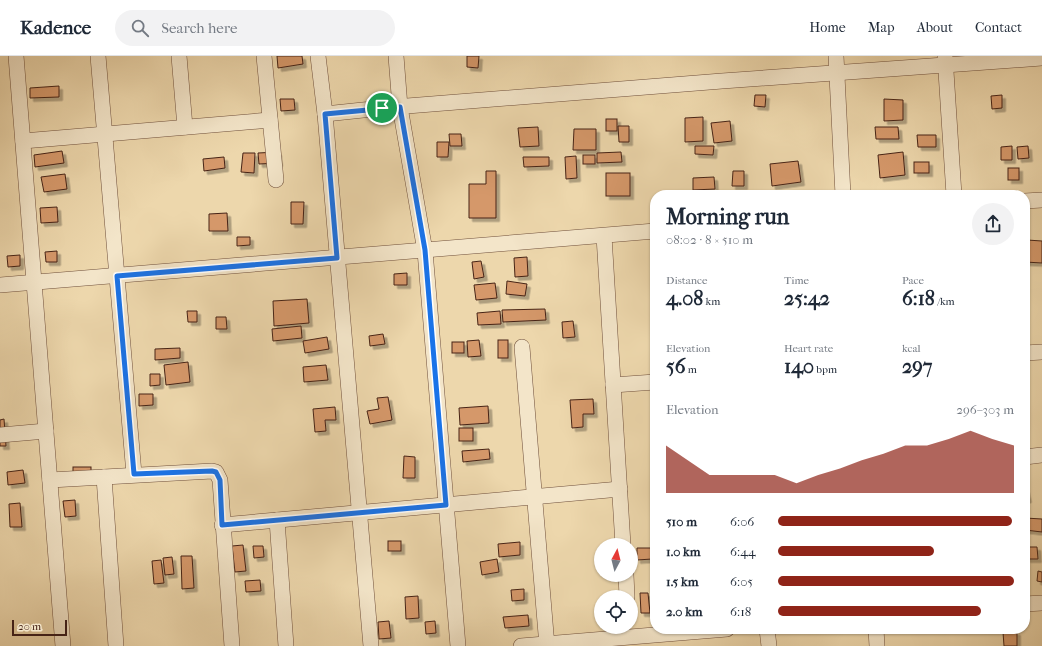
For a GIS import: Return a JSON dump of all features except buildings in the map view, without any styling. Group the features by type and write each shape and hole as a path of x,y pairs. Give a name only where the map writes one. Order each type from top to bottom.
{"street":[{"path":"16,56 63,646"},
{"path":"98,56 134,474"},
{"path":"179,56 185,127"},
{"path":"264,56 276,180"},
{"path":"318,56 325,114 371,646"},
{"path":"396,56 400,107 425,250 458,646"},
{"path":"836,56 843,190"},
{"path":"325,114 837,72 945,60 1042,58"},
{"path":"945,60 954,190"},
{"path":"22,141 270,120"},
{"path":"1030,201 1042,200"},
{"path":"0,285 650,231"},
{"path":"604,236 624,538"},
{"path":"522,347 547,645"},
{"path":"1030,353 1042,352"},
{"path":"613,385 650,382"},
{"path":"0,435 46,431"},
{"path":"1030,456 1042,455"},
{"path":"50,480 134,474 216,472 220,480 222,525 232,646"},
{"path":"104,477 116,646"},
{"path":"222,525 620,489"},
{"path":"277,520 286,646"},
{"path":"1030,604 1042,603"},
{"path":"638,633 681,639 704,634"},
{"path":"521,646 547,645 616,634"},
{"path":"768,634 769,646"},
{"path":"876,634 877,646"}],"route":[{"path":"400,107 425,250 446,505 222,525 220,480 216,472 134,474 117,276 337,258 325,114 382,108 400,107"}]}
